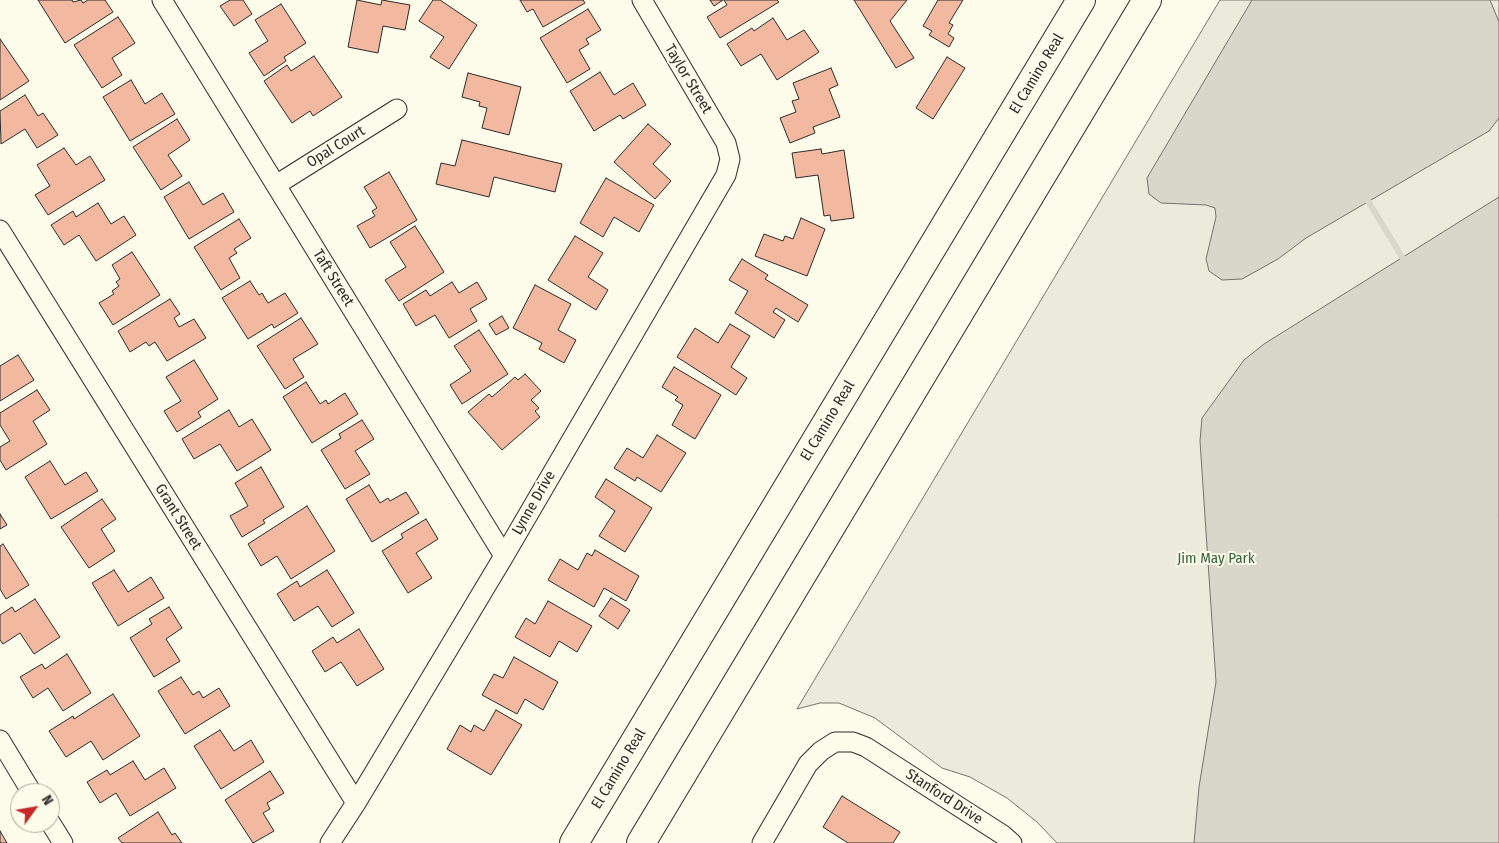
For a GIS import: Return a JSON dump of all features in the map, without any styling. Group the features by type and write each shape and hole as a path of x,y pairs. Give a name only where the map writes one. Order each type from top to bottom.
{"highway":[{"name":"El Camino Real","path":"574,843 1081,0"},
{"path":"642,843 1147,0"}],"street":[{"name":"Taft Street","path":"162,0 504,556"},
{"name":"Taylor Street","path":"642,0 726,143 730,159"},
{"name":"Opal Court","path":"276,186 397,109"},
{"name":"Lynne Drive","path":"330,843 504,556 726,175 730,159"},
{"name":"Grant Street","path":"0,230 356,803"},
{"path":"0,740 26,783"},
{"name":"Stanford Drive","path":"762,843 808,764 821,751 835,742 853,742 866,747 1003,834 1012,843"}],"green space":[{"name":"Jim May Park","path":"1220,0 1499,0 1499,843 1057,843 1037,822 1007,798 970,777 942,768 875,718 839,703 820,703 797,709"}],"shaded area":[{"path":"1252,0 1490,0 1499,22 1499,118 1489,131 1306,238 1278,259 1242,279 1222,280 1209,271 1206,259 1216,217 1215,208 1206,205 1161,203 1149,194 1147,178"},
{"path":"1499,197 1499,843 1194,843 1199,787 1216,682 1200,441 1202,418 1244,360 1264,344"}],"building":[{"path":"38,0 72,0 73,2 81,0 83,3 88,0 105,0 113,12 65,43"},
{"path":"230,0 243,0 252,14 234,26 220,6"},
{"path":"357,0 381,5 382,0 410,5 405,30 383,26 378,53 348,47"},
{"path":"433,0 440,0 477,25 449,69 430,57 444,37 419,21"},
{"path":"520,0 583,0 585,3 543,27 533,9 527,12"},
{"path":"710,0 723,0 714,6"},
{"path":"724,0 777,0 779,2 720,38 707,17 727,5"},
{"path":"854,0 907,0 890,21 914,58 896,68"},
{"path":"938,0 963,0 949,23 953,25 948,34 954,38 949,47 929,35 932,31 923,26"},
{"path":"281,4 306,43 284,57 286,61 264,76 249,53 268,41 255,20"},
{"path":"588,9 601,30 586,39 589,44 579,50 590,69 567,83 540,38"},
{"path":"118,17 135,43 112,58 122,75 102,88 74,45"},
{"path":"773,18 787,40 804,30 819,52 777,80 761,54 741,66 727,44 752,28 754,31"},
{"path":"0,39 29,81 0,100"},
{"path":"314,56 342,97 313,116 310,111 292,123 264,81 287,65 291,71"},
{"path":"947,57 965,68 933,119 916,108"},
{"path":"831,68 838,85 829,89 840,117 813,127 815,133 790,143 780,118 796,112 792,101 799,99 793,83"},
{"path":"600,72 614,95 633,83 646,105 623,119 620,115 594,131 570,91"},
{"path":"468,73 521,87 509,135 482,128 487,108 479,106 480,102 462,97"},
{"path":"131,80 145,104 162,93 175,114 130,141 103,97"},
{"path":"25,95 38,116 43,113 58,135 37,148 25,129 1,144 0,111"},
{"path":"177,119 190,140 168,155 182,176 161,190 133,147"},
{"path":"648,124 671,144 653,164 671,181 655,199 614,162"},
{"path":"462,140 562,164 555,192 494,177 489,197 436,184 441,163 455,166"},
{"path":"64,148 76,165 90,156 105,180 48,215 35,195 50,186 37,165"},
{"path":"821,149 822,154 844,150 854,218 831,221 830,215 824,216 818,175 796,178 792,153"},
{"path":"389,172 417,220 370,248 357,226 375,216 372,211 377,208 364,187"},
{"path":"606,178 654,205 639,232 614,217 603,237 580,223"},
{"path":"189,182 203,205 223,193 234,212 189,239 164,197"},
{"path":"98,203 111,224 124,216 136,235 96,261 79,235 64,245 51,225 73,211 76,217"},
{"path":"801,218 825,229 807,276 755,256 764,234 783,241 785,236 793,239"},
{"path":"239,219 251,238 234,249 237,253 229,258 240,278 221,290 194,247"},
{"path":"415,226 444,272 399,301 385,280 406,267 390,242"},
{"path":"575,236 603,253 588,277 608,290 596,310 548,280"},
{"path":"132,252 160,295 113,325 99,303 114,294 112,291 119,286 116,282 120,279 112,265"},
{"path":"742,259 768,275 765,279 808,305 798,322 776,308 773,312 785,320 774,338 735,313 748,291 729,280"},
{"path":"250,281 259,295 262,293 268,303 285,293 298,313 274,328 272,324 248,339 222,298"},
{"path":"452,282 459,293 477,282 487,299 470,309 477,321 449,338 435,315 416,326 403,304 426,290 430,296"},
{"path":"535,285 571,304 558,330 576,340 564,363 539,349 542,343 513,328"},
{"path":"170,299 180,314 174,318 179,327 194,319 206,338 167,361 155,342 149,346 146,342 130,352 118,331"},
{"path":"502,316 509,328 496,335 489,324"},
{"path":"301,318 318,344 293,359 304,377 285,389 257,346"},
{"path":"730,324 750,336 731,367 747,378 736,395 677,357 695,328 718,343"},
{"path":"479,330 508,374 462,404 450,385 471,371 454,346"},
{"path":"18,355 34,380 0,401 0,366"},
{"path":"194,360 218,399 198,412 201,417 177,432 164,411 181,401 166,377"},
{"path":"674,367 721,395 695,439 672,425 683,405 675,400 678,397 662,387"},
{"path":"525,374 541,391 531,400 539,408 535,411 540,417 502,450 468,412 489,394 492,397 515,377 518,380"},
{"path":"306,382 320,404 326,400 328,404 345,393 358,414 312,443 283,397"},
{"path":"37,390 50,410 33,421 47,444 6,470 0,460 0,447 10,441 0,425 0,413"},
{"path":"229,410 239,427 252,419 271,450 237,471 220,444 194,459 182,439"},
{"path":"362,420 374,439 355,451 370,474 345,489 321,450 341,438 339,434"},
{"path":"657,435 686,453 661,492 637,477 635,481 614,468 627,448 643,458"},
{"path":"50,461 65,485 86,472 98,491 51,519 25,477"},
{"path":"261,467 284,507 263,520 265,523 242,537 230,516 248,506 235,483"},
{"path":"606,479 652,508 625,552 599,536 615,511 595,497"},
{"path":"369,485 380,503 388,498 390,501 406,492 419,513 372,542 346,499"},
{"path":"102,499 116,519 101,529 115,551 89,568 61,527"},
{"path":"307,506 335,551 291,579 277,556 261,566 248,544"},
{"path":"0,514 7,525 0,529"},
{"path":"426,519 438,539 416,553 432,578 408,593 382,551 403,538 401,534"},
{"path":"3,544 29,585 6,599 0,589 0,546"},
{"path":"595,550 639,576 626,601 604,588 594,607 548,580 560,559 578,570 587,553 592,556"},
{"path":"114,570 128,592 151,577 164,598 118,626 92,583"},
{"path":"327,570 354,613 332,627 318,606 294,621 277,594 297,581 300,587"},
{"path":"611,598 630,610 618,629 599,616"},
{"path":"35,599 60,637 34,654 20,633 3,644 0,640 0,615 12,607 15,612"},
{"path":"548,601 592,626 577,652 559,641 550,657 515,637 526,618 535,624"},
{"path":"169,607 182,628 166,639 180,661 154,677 130,638 152,624 149,619"},
{"path":"359,629 384,669 357,686 341,662 325,672 312,651 333,637 337,643"},
{"path":"67,654 91,693 63,711 48,688 33,698 20,677 42,664 45,669"},
{"path":"514,657 558,682 543,710 525,699 517,714 482,695 494,674 503,678"},
{"path":"181,677 193,695 199,691 203,698 219,688 230,706 185,734 158,691"},
{"path":"113,694 140,736 103,760 91,741 66,757 49,731 73,716 74,719"},
{"path":"496,710 522,725 491,775 447,749 460,725 471,732 474,725 484,731"},
{"path":"220,730 234,751 251,740 264,762 221,789 194,746"},
{"path":"133,761 145,780 164,768 176,788 130,816 116,793 100,803 87,782 107,770 110,775"},
{"path":"270,771 284,793 267,803 270,809 263,813 274,831 253,843 225,800"},
{"path":"842,796 900,832 893,843 848,843 823,827"},
{"path":"158,812 172,835 175,833 182,843 122,843 118,838"},
{"path":"0,831 7,843 0,843"}],"waterway":[{"path":"1368,201 1402,257"}]}
